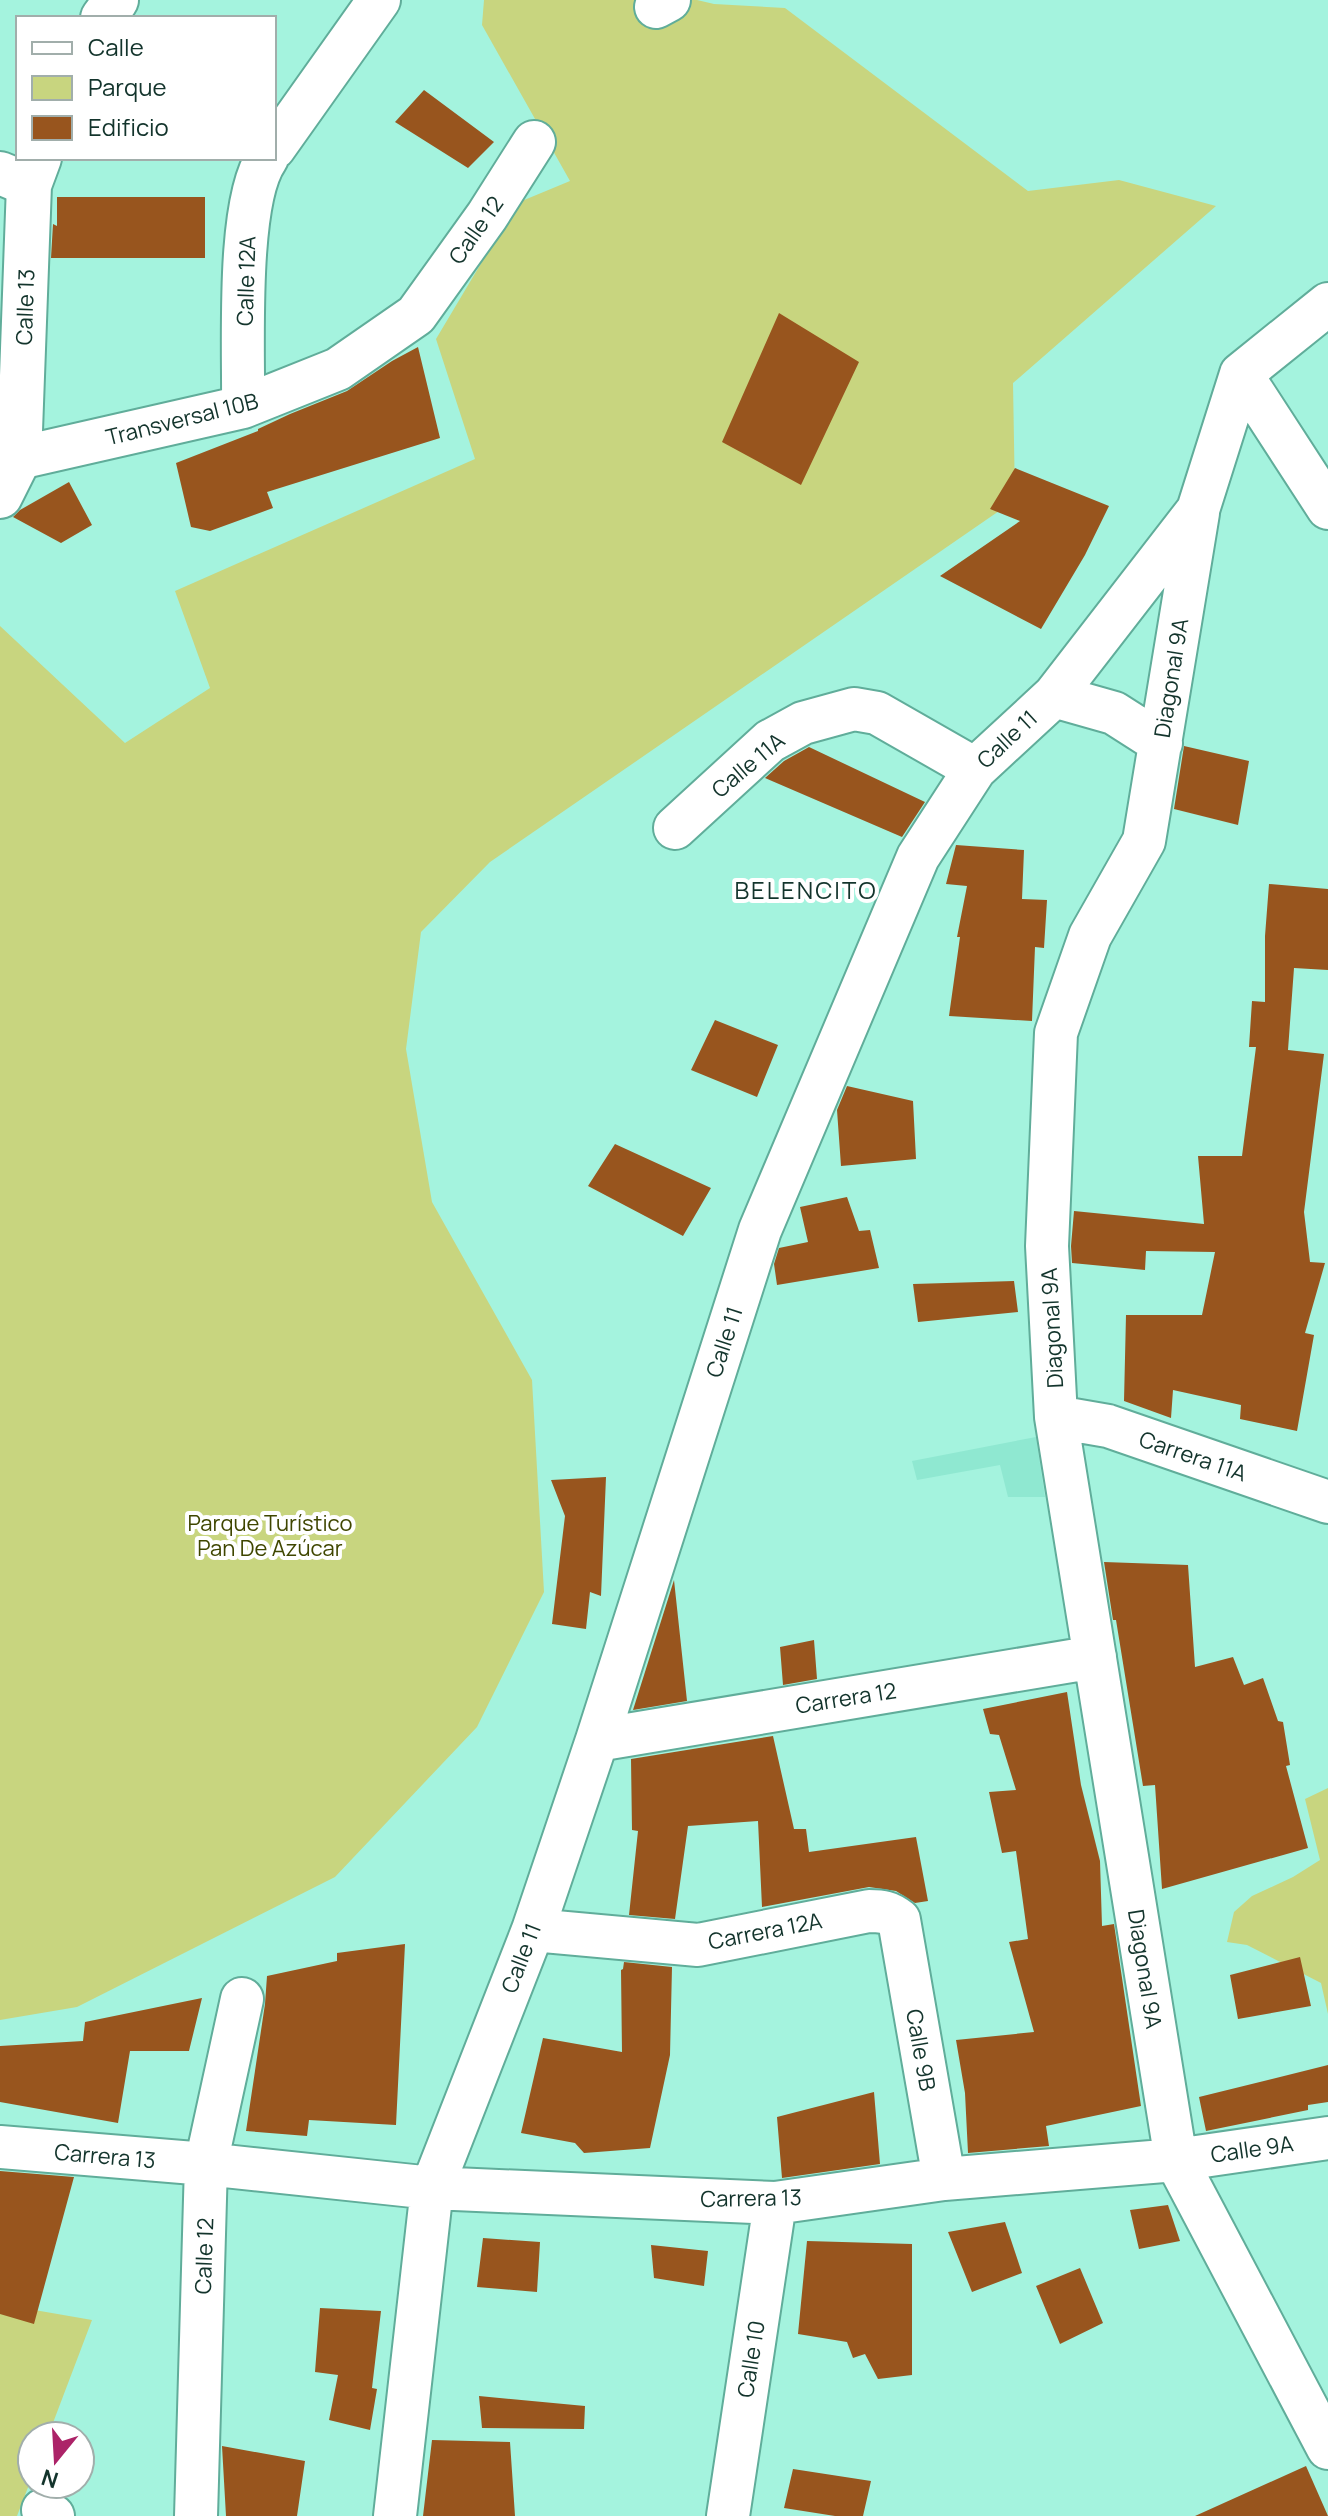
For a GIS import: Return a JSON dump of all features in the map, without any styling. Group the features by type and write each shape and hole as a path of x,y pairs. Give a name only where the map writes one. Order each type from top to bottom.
{"street":[{"path":"276,145 379,0"},
{"name":"Calle 12","path":"416,315 487,216 534,142"},
{"name":"Calle 12A","path":"243,407 245,239 257,171 265,160"},
{"name":"Calle 13","path":"6,468 23,172"},
{"path":"1328,304 1241,374 1328,508"},
{"name":"Transversal 10B","path":"6,468 243,407 338,369 416,315"},
{"name":"Calle 11","path":"395,2516 432,2188 533,1930 760,1230 918,857 975,769 1054,696 1198,510 1241,374"},
{"name":"Diagonal 9A","path":"1176,2160 1056,1417 1047,1246 1056,1033 1090,936 1144,841 1198,510"},
{"path":"1054,696 1114,713 1161,743"},
{"name":"Calle 11A","path":"675,828 770,741 803,723 854,709 877,713 975,769"},
{"name":"Carrera 11A","path":"1056,1417 1108,1426 1328,1502"},
{"name":"Carrera 12","path":"597,1740 1095,1657"},
{"name":"Carrera 12A","path":"533,1930 698,1945 869,1911 883,1911 899,1920"},
{"name":"Calle 9B","path":"899,1920 944,2179"},
{"name":"Calle 12","path":"196,2516 206,2164 242,1999"},
{"name":"Calle 9A","path":"1176,2160 1328,2138"},
{"name":"Carrera 13","path":"0,2147 206,2164 432,2188 775,2203 944,2179 1176,2160"},
{"path":"1176,2160 1328,2448"},
{"name":"Calle 10","path":"728,2516 775,2203"}],"shaded area":[{"path":"1036,1437 1045,1497 1008,1497 1000,1465 917,1480 912,1461"}],"green space":[{"name":"Parque Turístico Pan De Azúcar","path":"484,0 697,0 714,4 785,8 1028,191 1119,180 1216,206 1013,383 1015,500 490,862 421,932 406,1049 432,1202 532,1380 544,1592 477,1727 335,1877 77,2007 0,2020 0,626 125,743 210,688 175,591 475,459 436,339 517,203 570,181 482,25"},
{"path":"1328,1788 1328,2014 1321,1983 1247,1945 1227,1942 1234,1912 1252,1896 1320,1860 1305,1799"},
{"path":"0,2304 92,2320 54,2420 16,2420 16,2500 23,2500 17,2516 0,2516"}],"building":[{"path":"424,90 494,142 468,168 395,122"},
{"path":"57,197 205,197 205,258 51,258 53,224 57,226"},
{"path":"779,313 859,362 801,485 722,442"},
{"path":"418,347 440,438 267,492 273,508 210,531 191,527 176,463 347,391"},
{"path":"1015,468 1109,506 1085,555 1041,629 940,576 1020,521 990,509"},
{"path":"69,482 92,525 61,543 13,517 20,510"},
{"path":"1184,746 1249,761 1238,825 1174,809"},
{"path":"809,747 925,802 902,837 765,778 784,761"},
{"path":"956,845 1024,850 1022,899 1047,900 1044,948 1035,947 1032,1021 949,1016 960,937 957,937 967,886 946,884"},
{"path":"1269,884 1328,889 1328,970 1294,968 1288,1050 1324,1054 1304,1212 1310,1262 1325,1263 1305,1333 1314,1335 1297,1431 1240,1419 1241,1405 1173,1390 1171,1418 1124,1401 1126,1315 1202,1315 1215,1252 1146,1251 1145,1270 1072,1263 1071,1246 1074,1211 1204,1224 1198,1156 1242,1156 1256,1047 1249,1047 1252,1001 1265,1002"},
{"path":"715,1020 778,1045 757,1097 691,1070"},
{"path":"847,1086 913,1101 916,1159 841,1166 837,1110"},
{"path":"615,1144 711,1188 683,1236 588,1186"},
{"path":"847,1197 859,1231 870,1230 879,1268 777,1285 774,1264 779,1248 808,1242 800,1207"},
{"path":"1014,1281 1018,1312 918,1322 913,1284"},
{"path":"606,1477 601,1596 590,1592 586,1629 552,1624 565,1516 551,1480"},
{"path":"1104,1562 1188,1565 1195,1667 1233,1657 1244,1685 1263,1678 1278,1721 1283,1722 1290,1765 1286,1766 1308,1848 1162,1889 1155,1785 1143,1786"},
{"path":"674,1580 687,1701 633,1710"},
{"path":"814,1640 817,1679 783,1685 780,1647"},
{"path":"1067,1692 1081,1785 1100,1861 1102,1926 1114,1924 1141,2106 1046,2126 1049,2146 968,2153 965,2093 956,2040 1034,2032 1009,1942 1028,1939 1016,1851 1002,1853 989,1792 1016,1790 999,1735 990,1734 983,1709"},
{"path":"773,1736 794,1829 806,1829 809,1852 916,1837 928,1901 915,1903 896,1891 869,1887 762,1907 758,1821 688,1826 675,1919 629,1915 638,1831 632,1830 631,1759"},
{"path":"405,1944 396,2125 309,2120 307,2136 246,2131 267,1976 337,1961 337,1953"},
{"path":"1300,1957 1311,2006 1238,2019 1230,1975"},
{"path":"624,1962 672,1967 670,2055 650,2148 584,2153 575,2143 521,2133 543,2038 622,2052 621,1970"},
{"path":"202,1998 189,2051 130,2051 118,2123 0,2102 0,2046 83,2041 85,2022"},
{"path":"1328,2065 1328,2102 1308,2105 1308,2110 1206,2131 1199,2097"},
{"path":"874,2092 880,2164 782,2178 777,2117"},
{"path":"0,2171 74,2177 34,2324 0,2314"},
{"path":"1168,2205 1180,2241 1139,2249 1130,2210"},
{"path":"1005,2222 1022,2273 972,2292 948,2232"},
{"path":"483,2238 540,2242 537,2292 477,2287"},
{"path":"807,2241 912,2244 912,2375 878,2379 865,2354 853,2358 847,2342 798,2334"},
{"path":"651,2245 708,2251 704,2286 654,2278"},
{"path":"1080,2268 1103,2323 1060,2344 1036,2286"},
{"path":"320,2308 381,2311 372,2388 377,2389 370,2430 329,2420 338,2375 315,2372"},
{"path":"479,2396 585,2406 584,2429 482,2428"},
{"path":"432,2440 510,2442 515,2516 423,2516"},
{"path":"222,2446 305,2461 297,2516 226,2516"},
{"path":"1306,2466 1328,2516 1195,2516"},
{"path":"793,2469 871,2481 863,2516 835,2516 784,2508"}],"district":[{"name":"BELENCITO","path":"806,891"}]}
